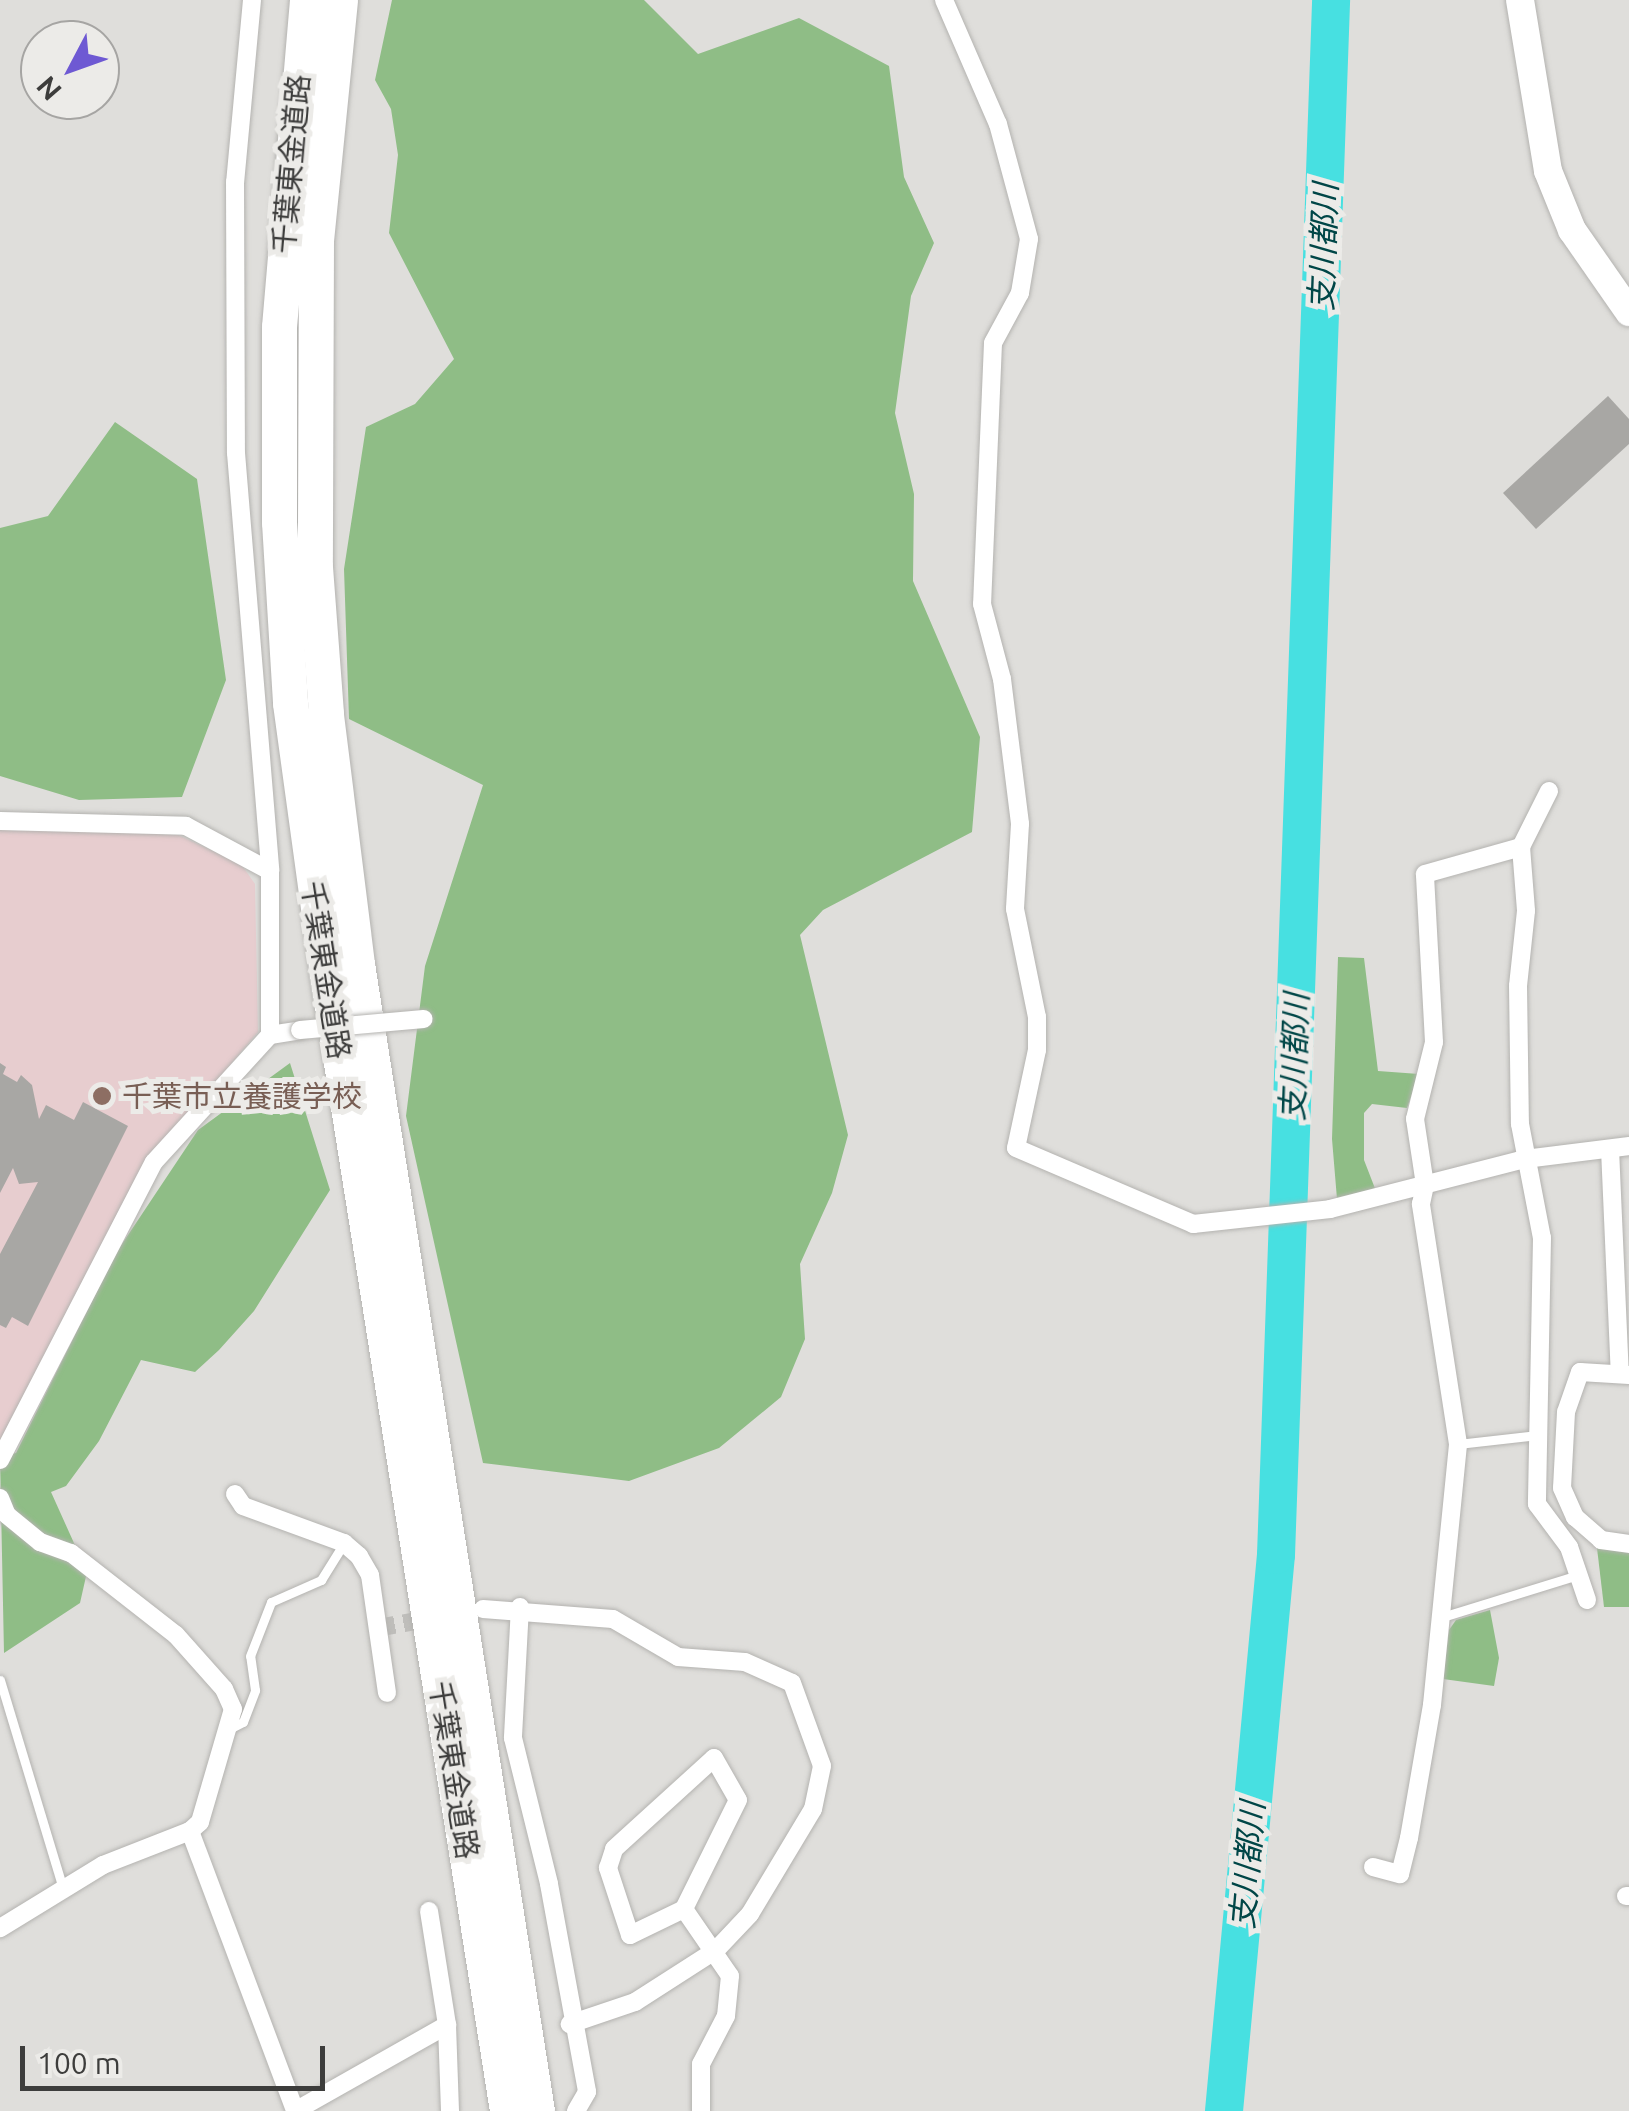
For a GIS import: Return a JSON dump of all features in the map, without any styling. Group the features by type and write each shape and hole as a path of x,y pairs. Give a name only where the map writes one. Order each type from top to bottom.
{"highway":[{"name":"千葉東金道路","path":"308,0 279,328 279,522 295,755 507,2111"},
{"name":"千葉東金道路","path":"340,0 316,240 315,567 326,715 356,964 537,2111"}],"street":[{"path":"252,0 235,182 236,452 270,871 270,1035"},
{"path":"944,0 998,124 1028,240 1020,293 994,343 982,604 1002,680 1020,824 1015,909 1037,1017 1037,1050 1016,1148 1173,1218 1245,1221 1330,1210 1525,1160 1620,1148 1624,1375 1580,1372 1566,1412 1562,1488 1575,1517 1602,1540 1629,1544"},
{"path":"1520,0 1548,171 1580,244 1629,312"},
{"path":"1549,791 1521,847 1525,1160 1542,1238 1536,1504 1568,1547 1587,1600"},
{"path":"0,821 186,826 270,871"},
{"path":"1373,1867 1400,1874 1423,1769 1458,1444 1421,1204 1425,1185 1415,1119 1434,1042 1425,874 1521,847"},
{"path":"0,1460 154,1162 270,1035 424,1018"},
{"path":"235,1494 243,1506 344,1544 370,1575 387,1693"},
{"path":"0,1498 22,1528 70,1553 176,1635 224,1689 233,1727 200,1822 190,1832 103,1865 0,1928"},
{"path":"520,1607 514,1738 549,1884 570,2024 587,2092 576,2111"},
{"path":"483,1609 520,1607 613,1619 678,1657 745,1662 792,1682 822,1766 813,1809 750,1914 716,1950 635,2002 570,2024"},
{"path":"714,1758 738,1800 684,1909 630,1935 608,1868 614,1849 714,1758"},
{"path":"190,1832 295,2111 446,2025"},
{"path":"684,1909 716,1950 730,1976 730,1996 701,2064 701,2111"},
{"path":"430,1911 446,2025 450,2111"}],"lane":[{"path":"1458,1444 1537,1435"},
{"path":"233,1727 243,1722 254,1690 250,1656 271,1602 321,1580 344,1544"},
{"path":"1442,1617 1578,1575"},
{"path":"0,1680 64,1890"}],"shaded area":[{"name":"千葉市立養護学校","path":"0,827 178,835 241,864 255,884 258,1032 149,1161 0,1446"}],"green space":[{"path":"392,0 644,0 698,54 799,18 889,66 904,177 934,243 911,296 895,413 914,494 913,581 980,737 972,832 823,910 800,935 848,1135 832,1193 800,1264 805,1339 781,1397 719,1448 629,1481 483,1463 406,1116 425,966 483,785 349,719 344,569 366,427 415,404 454,359 389,233 398,155 391,109 375,80"},
{"path":"115,422 197,479 226,680 182,797 79,800 0,776 0,528 48,516"},
{"path":"1338,957 1364,958 1378,1071 1419,1074 1407,1108 1372,1104 1364,1113 1364,1160 1376,1191 1337,1199 1332,1139"},
{"path":"290,1063 330,1190 254,1311 195,1372 141,1360 99,1441 66,1486 51,1492 87,1572 80,1603 4,1653 0,1456 16,1453 116,1253 198,1130"},
{"path":"1597,1548 1629,1552 1629,1607 1604,1607"},
{"path":"1490,1610 1499,1658 1494,1686 1443,1679 1449,1630 1456,1620"}],"building":[{"path":"1608,396 1629,419 1629,444 1536,529 1503,493"},
{"path":"0,1063 6,1067 3,1074 17,1082 21,1075 32,1085 39,1119 46,1105 74,1120 83,1102 128,1126 28,1326 12,1317 6,1328 0,1325 0,1254 38,1182 19,1184 13,1168 0,1193"}],"waterway":[{"name":"支川都川","path":"1224,2111 1276,1555 1331,0"}],"tunnel":[{"path":"377,1628 433,1618"}],"place":[{"name":"千葉市立養護学校","path":"102,1096"}]}
